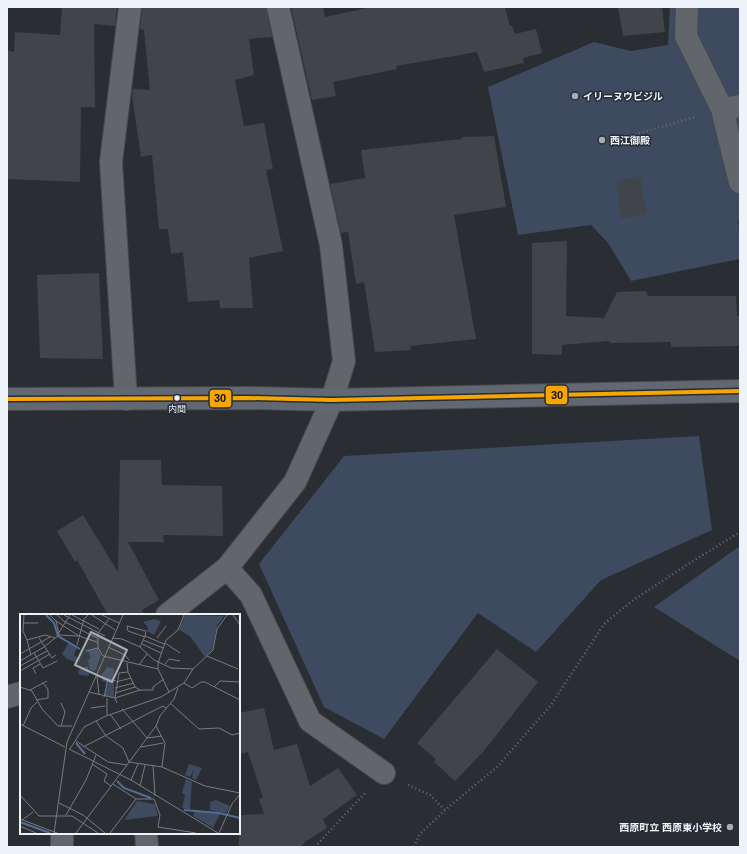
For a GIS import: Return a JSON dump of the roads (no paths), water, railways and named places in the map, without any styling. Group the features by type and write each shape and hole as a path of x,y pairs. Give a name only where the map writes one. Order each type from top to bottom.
{"highway":[{"path":"7,399 249,398 332,400 740,391"}],"street":[{"path":"126,399 111,162 130,7"},
{"path":"168,614 227,568 296,482 332,400 344,361 331,245 278,7"},
{"path":"687,7 686,36 731,107 740,182"},
{"path":"227,568 251,595 310,721 384,773"},
{"path":"7,697 20,692"},
{"path":"62,834 62,847"},
{"path":"146,834 147,847"}],"place":[{"name":"イリーヌウビジル","path":"575,96"},
{"name":"西江御殿","path":"602,140"},
{"name":"内間","path":"177,398"},
{"name":"西原町立 西原東小学校","path":"730,827"}]}
